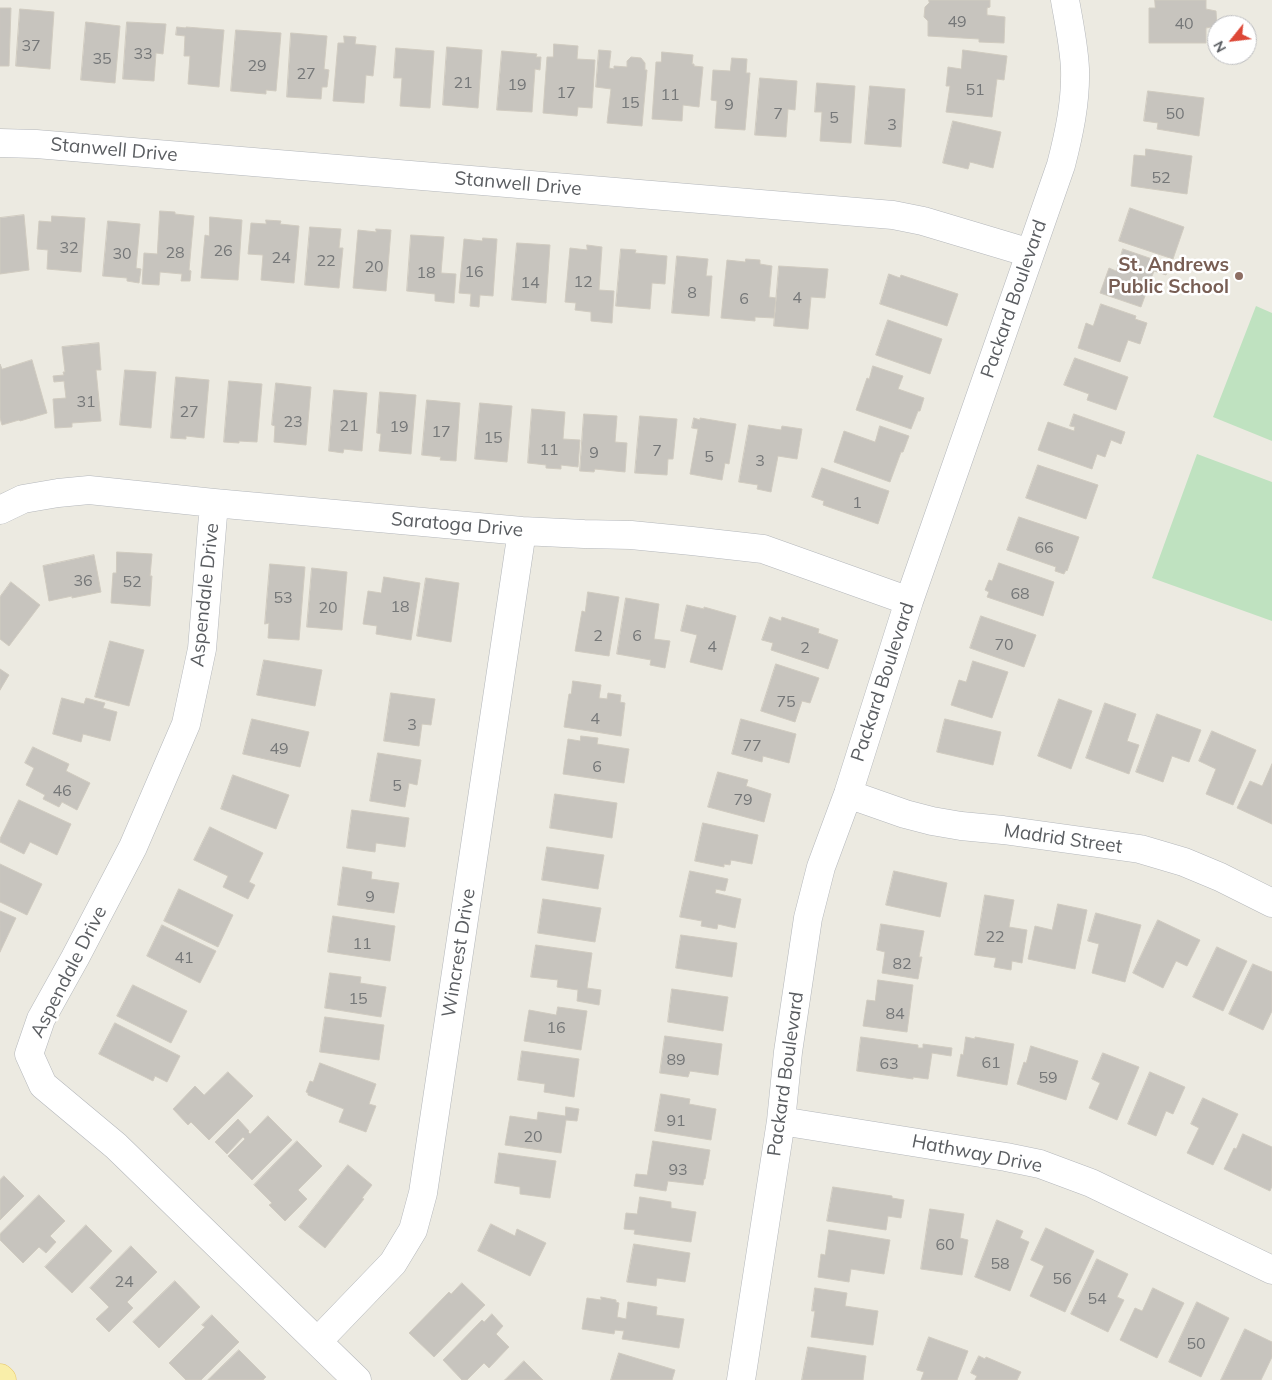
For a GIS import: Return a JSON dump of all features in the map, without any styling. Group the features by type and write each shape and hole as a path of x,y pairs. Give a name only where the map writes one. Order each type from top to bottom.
{"street":[{"name":"Packard Boulevard","path":"740,1380 781,1121 788,1052 808,918 821,867 848,794 909,601 1061,165 1070,126 1075,69 1065,0"},
{"name":"Stanwell Drive","path":"0,142 893,215 923,221 1030,253"},
{"name":"Saratoga Drive","path":"0,510 23,499 89,490 522,530 631,535 763,549 909,601"},
{"name":"Aspendale Drive","path":"214,503 202,649 186,724 133,847 41,1019 28,1054 43,1086 116,1146 357,1380"},
{"name":"Wincrest Drive","path":"318,1341 393,1263 413,1230 423,1193 522,530"},
{"name":"Madrid Street","path":"848,794 905,814 932,821 1140,849 1184,862 1220,877 1272,903"},
{"name":"Hathway Drive","path":"781,1121 1040,1164 1091,1183 1272,1270"}],"green space":[{"path":"1256,306 1272,313 1272,441 1213,417"},
{"path":"1197,454 1272,482 1272,621 1152,578"}],"building":[{"path":"929,0 990,0 987,15 1005,17 1004,43 979,42 979,39 928,36 928,21 924,17 925,7"},
{"path":"1155,0 1206,0 1206,9 1216,11 1216,15 1207,15 1206,43 1149,43 1149,8 1155,8"},
{"path":"0,8 11,8 9,66 0,66"},
{"path":"20,9 54,12 50,69 16,66"},
{"path":"86,22 120,26 115,83 81,80"},
{"path":"127,22 166,24 163,54 156,53 154,81 123,79"},
{"path":"177,27 224,30 219,87 188,84 190,56 184,56 185,36 176,35"},
{"path":"236,30 281,33 276,91 266,90 266,94 231,91"},
{"path":"291,33 327,36 324,69 329,70 327,87 322,87 321,99 287,97"},
{"path":"344,36 356,37 355,44 376,46 373,76 366,75 364,103 333,101 338,43 344,43"},
{"path":"554,44 578,46 577,59 595,60 592,108 578,107 577,116 543,113 547,57 553,57"},
{"path":"447,47 482,50 478,108 443,105"},
{"path":"396,48 434,51 430,108 400,106 402,78 394,78"},
{"path":"599,50 611,51 609,68 614,69 614,66 627,67 627,61 631,57 641,58 645,63 645,70 647,70 642,126 607,123 611,89 596,87"},
{"path":"963,50 1007,56 1004,80 997,79 992,117 946,112 950,86 946,86 948,67 961,69"},
{"path":"502,51 537,54 536,57 541,57 540,70 535,69 532,112 497,110"},
{"path":"662,52 693,55 692,64 703,67 699,107 683,105 682,121 652,119 656,62 661,62"},
{"path":"732,58 747,59 746,73 750,73 745,130 715,128 717,101 711,100 713,70 730,71"},
{"path":"760,78 797,81 795,110 788,109 786,137 755,135"},
{"path":"817,83 855,86 851,143 820,141 822,112 815,112"},
{"path":"870,86 905,89 901,147 865,144"},
{"path":"1148,91 1204,98 1199,136 1157,129 1158,123 1144,121"},
{"path":"953,121 1001,132 993,168 970,162 968,169 943,163"},
{"path":"1146,149 1192,156 1187,194 1131,186 1134,155 1145,156"},
{"path":"1130,208 1184,227 1173,259 1119,241"},
{"path":"160,211 194,216 189,270 191,271 190,281 181,281 182,274 160,272 159,285 142,284 144,253 157,254"},
{"path":"24,215 29,270 0,274 0,218"},
{"path":"52,216 85,218 81,272 47,269 48,250 37,249 39,221 51,222"},
{"path":"210,217 242,220 238,280 201,278 205,235 209,236"},
{"path":"266,220 281,221 280,224 299,226 294,283 261,280 263,255 248,254 251,223 266,224"},
{"path":"108,221 140,224 136,268 141,269 139,283 127,281 127,278 103,276"},
{"path":"310,227 341,229 339,248 343,248 339,288 305,285"},
{"path":"376,229 391,230 386,291 353,288 358,230 376,232"},
{"path":"411,235 444,237 441,273 456,274 454,303 435,301 435,294 407,291"},
{"path":"483,238 497,239 493,296 480,295 479,307 470,306 471,294 459,293 464,239 482,241"},
{"path":"517,243 550,245 546,303 512,300"},
{"path":"587,245 602,247 599,290 614,291 612,323 591,321 591,312 575,310 576,303 565,302 570,248 587,250"},
{"path":"621,249 636,250 635,253 667,256 665,284 652,283 650,309 616,306"},
{"path":"1123,249 1158,261 1157,263 1169,267 1166,275 1154,271 1141,307 1100,293 1109,268 1116,271"},
{"path":"677,256 708,259 706,276 712,276 709,316 672,313"},
{"path":"746,259 760,260 760,264 772,266 769,297 776,298 774,318 755,317 755,321 721,318 727,260 745,262"},
{"path":"779,266 828,269 825,298 811,297 808,329 774,326"},
{"path":"889,274 900,278 901,275 958,294 947,326 880,304"},
{"path":"1101,304 1136,316 1135,319 1147,323 1140,344 1128,340 1120,362 1078,348 1086,323 1093,326"},
{"path":"888,320 942,339 930,374 876,355"},
{"path":"99,343 101,370 96,370 101,421 72,423 72,427 55,428 53,399 66,398 64,381 54,382 53,376 64,375 63,372 65,372 62,347"},
{"path":"1075,358 1128,377 1116,410 1087,400 1089,394 1064,385"},
{"path":"32,360 47,413 2,425 0,418 0,364 2,369"},
{"path":"873,366 903,376 898,389 924,398 911,429 856,410"},
{"path":"125,370 156,372 151,428 120,425"},
{"path":"176,377 209,380 204,438 186,436 186,439 171,438"},
{"path":"229,381 262,384 257,442 224,442"},
{"path":"276,383 311,387 306,445 274,442 275,426 272,425"},
{"path":"334,390 367,393 362,451 344,449 343,453 329,451"},
{"path":"380,392 416,395 411,454 379,451 381,434 377,433"},
{"path":"427,400 460,403 456,461 440,460 441,457 422,455"},
{"path":"480,403 512,406 507,462 475,459"},
{"path":"532,409 565,412 563,439 580,440 578,467 561,465 561,469 546,468 546,465 528,463"},
{"path":"584,414 617,416 615,442 627,443 625,472 595,469 594,472 580,471"},
{"path":"1074,414 1125,432 1121,444 1111,440 1105,457 1097,454 1092,469 1038,450 1048,422 1074,431 1075,427 1070,426"},
{"path":"640,416 677,419 673,459 668,459 667,475 635,473"},
{"path":"694,418 736,424 729,464 725,463 722,480 690,474 698,429 692,428"},
{"path":"749,425 781,430 782,426 802,429 797,459 778,456 771,492 757,489 758,485 739,482"},
{"path":"880,426 909,436 890,482 834,462 844,431 875,442"},
{"path":"1038,465 1098,485 1086,519 1026,498"},
{"path":"822,468 889,491 878,524 823,505 824,501 812,497"},
{"path":"1019,517 1079,537 1067,571 1064,574 1055,571 1056,567 1007,550"},
{"path":"117,552 152,554 150,606 111,603 113,573 116,573"},
{"path":"94,555 101,592 49,601 43,566"},
{"path":"999,563 1054,582 1043,616 987,597 989,592 985,590 989,580 992,581"},
{"path":"270,564 305,567 299,640 268,638 269,623 265,624"},
{"path":"312,568 347,572 342,630 307,627"},
{"path":"384,577 420,583 411,640 376,634 377,626 363,624 368,591 381,593"},
{"path":"426,578 459,583 451,642 417,636"},
{"path":"11,582 40,605 9,646 0,639 0,597"},
{"path":"588,592 619,597 609,656 575,651 582,611 585,612"},
{"path":"626,598 659,604 654,639 670,641 665,668 650,665 651,660 617,654"},
{"path":"687,605 704,609 704,607 736,616 722,670 690,662 697,635 681,631"},
{"path":"981,616 1036,635 1024,667 970,648"},
{"path":"770,617 781,621 782,617 819,629 818,633 838,640 828,669 771,650 773,643 762,640"},
{"path":"110,641 144,650 129,706 95,697"},
{"path":"264,660 322,670 315,706 257,695"},
{"path":"973,661 1008,672 992,718 951,705 959,680 966,682"},
{"path":"776,664 819,678 810,703 802,701 795,722 761,711"},
{"path":"0,669 9,675 0,690"},
{"path":"573,681 601,685 599,698 607,699 608,693 621,695 620,702 625,703 621,736 564,727"},
{"path":"391,693 435,699 431,725 422,724 419,746 384,741"},
{"path":"62,698 84,704 86,698 105,703 103,708 117,712 110,741 83,734 81,742 53,734"},
{"path":"1059,699 1092,711 1071,769 1038,756"},
{"path":"1105,703 1136,714 1127,741 1139,745 1129,774 1086,758"},
{"path":"1157,714 1201,730 1189,762 1172,756 1163,782 1136,772"},
{"path":"252,719 309,732 300,767 243,754"},
{"path":"741,719 796,734 789,763 763,756 762,762 732,754"},
{"path":"945,719 1001,732 993,765 937,752"},
{"path":"1212,731 1256,750 1233,805 1206,794 1216,769 1199,761"},
{"path":"581,736 598,738 597,744 629,749 624,783 563,774 568,739 580,741"},
{"path":"33,747 69,764 66,771 90,783 77,810 62,802 59,807 43,799 45,795 26,785 34,768 25,763"},
{"path":"378,753 421,760 417,785 409,783 405,807 370,801"},
{"path":"1272,764 1272,824 1237,808 1250,781 1262,786"},
{"path":"718,772 748,780 746,786 771,794 764,822 708,807"},
{"path":"233,775 289,795 276,829 221,809"},
{"path":"555,794 617,803 612,838 550,828"},
{"path":"19,800 71,824 57,855 30,842 24,854 0,842"},
{"path":"352,810 409,818 405,847 376,843 375,852 347,848"},
{"path":"703,823 758,835 752,864 731,860 730,865 724,864 724,867 695,861"},
{"path":"210,827 263,853 249,882 255,885 248,899 223,887 228,876 194,860"},
{"path":"547,847 604,855 598,889 542,880"},
{"path":"0,864 42,884 27,915 0,902"},
{"path":"343,867 372,872 371,879 399,883 394,913 338,905"},
{"path":"690,871 728,879 725,891 716,889 715,893 741,899 735,928 718,924 717,929 701,926 702,921 680,917"},
{"path":"894,871 947,883 940,917 886,905"},
{"path":"179,889 233,915 218,947 164,921"},
{"path":"985,895 1014,900 1009,927 1027,930 1022,963 1012,961 1011,970 994,967 996,958 975,955"},
{"path":"543,899 601,908 595,942 538,933"},
{"path":"1058,904 1087,910 1075,969 1028,959 1035,926 1052,930"},
{"path":"0,911 16,918 0,952"},
{"path":"1096,913 1141,925 1125,982 1092,973 1099,944 1088,941"},
{"path":"333,916 395,926 390,961 328,952"},
{"path":"1158,920 1200,940 1187,966 1176,961 1163,988 1133,973"},
{"path":"881,924 924,931 919,957 922,957 918,979 882,973 885,952 877,950"},
{"path":"162,925 216,951 200,983 147,956"},
{"path":"681,935 737,943 732,977 676,968"},
{"path":"536,945 592,953 587,988 601,990 599,1005 577,1001 578,990 557,987 558,980 531,977"},
{"path":"1217,947 1247,961 1223,1011 1193,997"},
{"path":"1253,964 1272,972 1272,1011 1263,1030 1229,1014"},
{"path":"330,973 361,977 360,983 386,987 381,1017 325,1008"},
{"path":"878,980 913,985 907,1032 863,1026 867,1000 875,1001"},
{"path":"133,985 187,1011 171,1043 117,1016"},
{"path":"672,989 728,997 723,1031 668,1022"},
{"path":"558,1007 587,1011 581,1050 524,1041 529,1010 556,1015"},
{"path":"325,1017 384,1025 379,1060 320,1052"},
{"path":"115,1023 180,1056 167,1082 155,1076 153,1081 99,1054"},
{"path":"665,1036 722,1044 718,1075 690,1071 688,1077 660,1073"},
{"path":"861,1037 918,1045 918,1048 923,1048 923,1044 952,1048 951,1056 932,1053 928,1079 913,1077 913,1079 857,1071"},
{"path":"966,1037 1014,1044 1007,1085 957,1076"},
{"path":"1031,1046 1078,1061 1066,1100 1017,1084"},
{"path":"522,1051 579,1059 574,1097 544,1092 545,1084 518,1080"},
{"path":"1103,1053 1139,1067 1117,1120 1089,1108 1100,1083 1092,1079"},
{"path":"320,1063 376,1084 369,1104 376,1106 366,1132 339,1122 344,1109 308,1095 306,1092 310,1081 313,1082"},
{"path":"228,1072 253,1096 209,1140 191,1122 188,1125 173,1109 195,1086 204,1095"},
{"path":"1150,1072 1185,1087 1173,1114 1166,1111 1156,1136 1128,1124"},
{"path":"661,1094 690,1099 689,1104 716,1109 711,1140 655,1131"},
{"path":"1203,1098 1238,1114 1213,1165 1187,1153 1199,1128 1191,1124"},
{"path":"566,1107 579,1109 577,1121 566,1120 561,1153 505,1145 510,1116 537,1120 538,1112 565,1116"},
{"path":"268,1116 292,1140 252,1180 228,1156 245,1139 243,1137 227,1154 215,1142 238,1119 250,1134"},
{"path":"1243,1134 1272,1147 1272,1186 1270,1191 1224,1169"},
{"path":"297,1141 322,1166 298,1190 307,1199 285,1221 269,1205 272,1203 254,1185"},
{"path":"653,1141 710,1150 703,1185 668,1181 666,1191 634,1186 636,1174 647,1175"},
{"path":"499,1153 556,1161 550,1198 520,1194 520,1187 495,1183"},
{"path":"348,1165 372,1185 362,1198 364,1199 325,1248 299,1227"},
{"path":"4,1176 24,1196 0,1220 0,1180"},
{"path":"833,1187 892,1196 892,1198 904,1200 901,1218 888,1216 886,1230 827,1221"},
{"path":"39,1195 65,1221 50,1236 56,1242 46,1253 39,1247 23,1263 0,1240 0,1234"},
{"path":"640,1197 671,1202 671,1208 696,1212 691,1242 634,1234 635,1230 624,1229 626,1213 637,1214"},
{"path":"930,1209 964,1214 960,1238 968,1240 962,1275 921,1269"},
{"path":"997,1220 1023,1231 1020,1238 1029,1242 1010,1291 975,1277"},
{"path":"491,1224 515,1236 517,1229 546,1243 530,1276 478,1251"},
{"path":"86,1225 112,1251 72,1293 45,1267"},
{"path":"1046,1228 1094,1251 1065,1312 1030,1296 1044,1266 1031,1260"},
{"path":"829,1230 890,1240 884,1274 851,1269 849,1282 818,1277 821,1254 825,1255"},
{"path":"634,1244 690,1253 685,1282 657,1278 656,1286 627,1282"},
{"path":"131,1246 157,1272 127,1302 133,1308 109,1332 96,1319 109,1307 90,1288"},
{"path":"1097,1259 1128,1274 1117,1297 1124,1300 1108,1332 1071,1314"},
{"path":"175,1281 200,1307 159,1348 133,1322"},
{"path":"462,1283 485,1305 434,1357 409,1333 449,1292 451,1294"},
{"path":"815,1288 847,1293 845,1306 878,1311 873,1345 811,1337 815,1311 812,1311"},
{"path":"1153,1288 1184,1303 1157,1358 1120,1340 1135,1308 1142,1311"},
{"path":"601,1297 616,1300 619,1303 617,1317 626,1319 628,1302 657,1307 656,1315 684,1319 679,1348 622,1339 624,1331 615,1330 614,1334 582,1329 587,1298 601,1300"},
{"path":"1197,1302 1229,1318 1201,1377 1169,1362"},
{"path":"492,1314 503,1326 496,1334 509,1347 489,1368 484,1363 467,1380 462,1380 443,1360 482,1320 484,1322"},
{"path":"212,1315 239,1342 201,1380 186,1380 169,1363 205,1327 202,1325"},
{"path":"1245,1329 1272,1342 1272,1357 1261,1380 1221,1380"},
{"path":"929,1337 968,1351 957,1380 921,1380 924,1372 917,1370"},
{"path":"808,1347 866,1356 863,1380 802,1380"},
{"path":"239,1350 266,1377 263,1380 208,1380"},
{"path":"619,1353 675,1370 672,1380 611,1380"},
{"path":"979,1356 985,1359 986,1357 1021,1372 1017,1380 975,1380 977,1376 971,1373"},
{"path":"524,1361 543,1380 505,1380"}],"place":[{"name":"St. Andrews Public School","path":"1239,276"}]}
